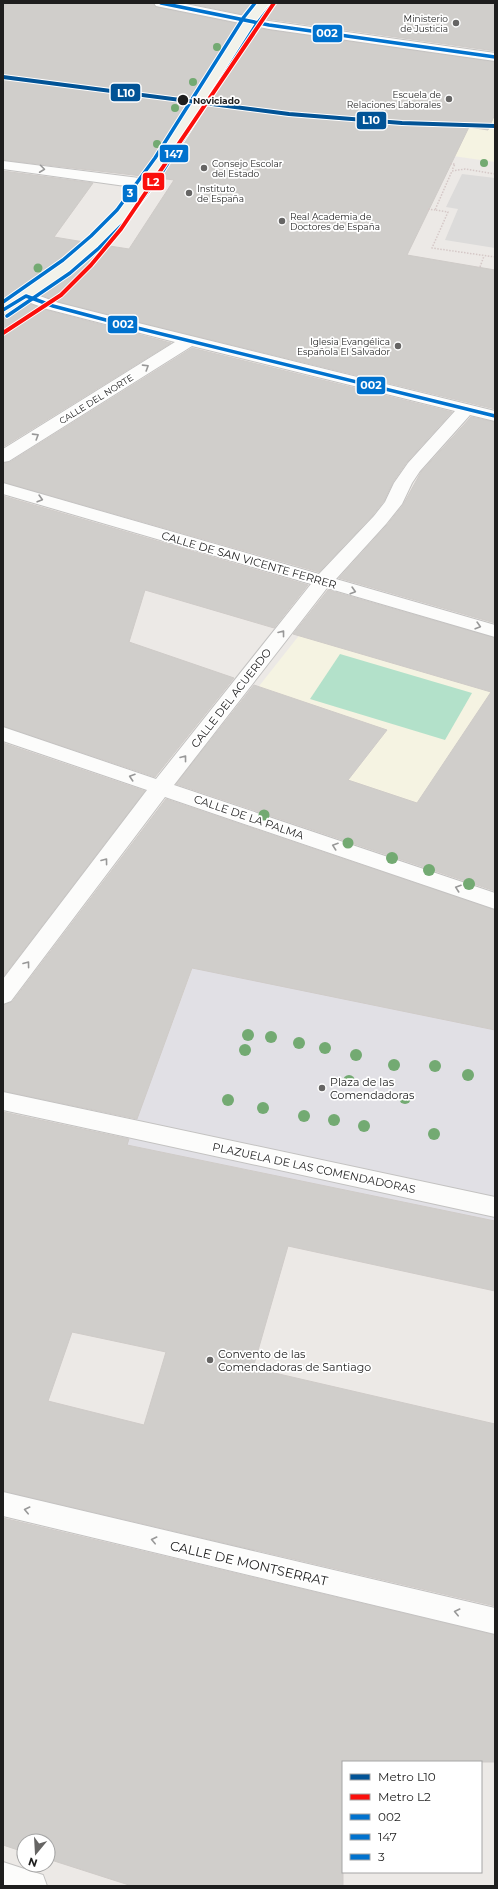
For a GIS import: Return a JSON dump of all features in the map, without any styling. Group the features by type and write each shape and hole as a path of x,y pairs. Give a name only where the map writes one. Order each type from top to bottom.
{"street":[{"path":"161,3 269,25 495,57"},
{"path":"3,310 26,296 69,264 104,234 122,216 147,184 250,21 264,3"},
{"path":"3,164 147,184"},
{"path":"26,296 53,306 189,341 495,416"},
{"name":"CALLE DEL NORTE","path":"3,457 189,341"},
{"name":"CALLE DEL ACUERDO","path":"3,995 161,787 322,582 380,520 393,504 403,483 414,467 466,409"},
{"name":"CALLE DE SAN VICENTE FERRER","path":"3,488 322,582 495,631"},
{"name":"CALLE DE LA PALMA","path":"3,734 495,901"},
{"name":"PLAZUELA DE LAS COMENDADORAS","path":"3,1101 495,1207"},
{"name":"CALLE DE MONTSERRAT","path":"3,1504 495,1621"},
{"path":"3,1877 32,1886"}],"path":[{"path":"435,210 455,164 450,164"},
{"path":"452,171 465,169 495,174"},
{"path":"428,209 448,212 432,248 495,257"},
{"path":"480,267 484,256"}],"shaded area":[{"path":"495,73 495,162 453,156"},
{"path":"462,174 495,178 495,248 445,240 458,209 446,207"},
{"path":"331,595 495,642 495,754 388,847 316,822 374,747 245,704"},
{"name":"Plaza de las Comendadoras","path":"193,967 495,1030 495,1221 116,1143 133,1129"}],"green space":[{"path":"340,654 472,693 445,740 310,699"}],"building":[{"path":"3,3 153,3 156,7 239,24 142,176 3,160"},
{"path":"188,3 255,3 246,15"},
{"name":"Ministerio de Justicia","path":"272,3 495,3 495,51 261,18"},
{"path":"254,28 495,62 495,114 488,130 469,127 407,255 495,270 495,409 126,319 59,302 39,294 72,271 103,245 129,249 174,180 159,178"},
{"path":"3,171 93,183 54,237 84,242 47,271 3,301"},
{"path":"27,303 46,310 171,343 3,447 3,316 10,314"},
{"path":"192,348 452,412 407,462 393,482 384,501 373,515 319,572 3,482 3,463 10,462"},
{"path":"471,417 495,422 495,623 339,578 403,505 421,472"},
{"path":"3,496 308,585 274,628 145,590 129,642 234,678 155,777 3,726"},
{"path":"328,590 495,638 495,891 176,784 254,685 387,730 348,780 417,803 491,692 293,634"},
{"path":"3,743 145,791 3,977"},
{"path":"166,799 495,910 495,1030 192,968 137,1119 3,1091 3,1005 12,1002"},
{"name":"Convento de las Comendadoras de Santiago","path":"3,1112 129,1139 127,1145 495,1221 495,1291 288,1246 253,1368 495,1424 495,1606 3,1491","holes":["72,1332 166,1352 144,1425 48,1401"]},
{"path":"3,1518 495,1635 495,1762 342,1761 343,1886 132,1886 56,1862 56,1833 16,1833 16,1849 3,1845"}],"metro line":[{"name":"L2","path":"3,333 61,295 91,265 121,229 274,3"},
{"name":"L10","path":"3,77 289,114 402,123 495,126"}],"transit line":[{"name":"002","path":"161,3 269,25 495,57"},
{"name":"3","path":"3,302 33,282 77,249 117,210 155,158 244,17 255,3"},
{"name":"147","path":"7,316 70,273 99,248 126,221 159,177 256,25 270,7"},
{"name":"002","path":"3,310 26,296 53,306 121,324 495,416"}],"place":[{"name":"Ministerio de Justicia","path":"456,23"},
{"name":"Escuela de Relaciones Laborales","path":"449,99"},
{"name":"Noviciado","path":"183,100"},
{"name":"Consejo Escolar del Estado","path":"204,168"},
{"name":"Instituto de España","path":"189,193"},
{"name":"Real Academia de Doctores de España","path":"282,221"},
{"name":"Iglesia Evangélica Española El Salvador","path":"398,346"},
{"name":"Plaza de las Comendadoras","path":"322,1088"},
{"name":"Convento de las Comendadoras de Santiago","path":"210,1360"}]}
